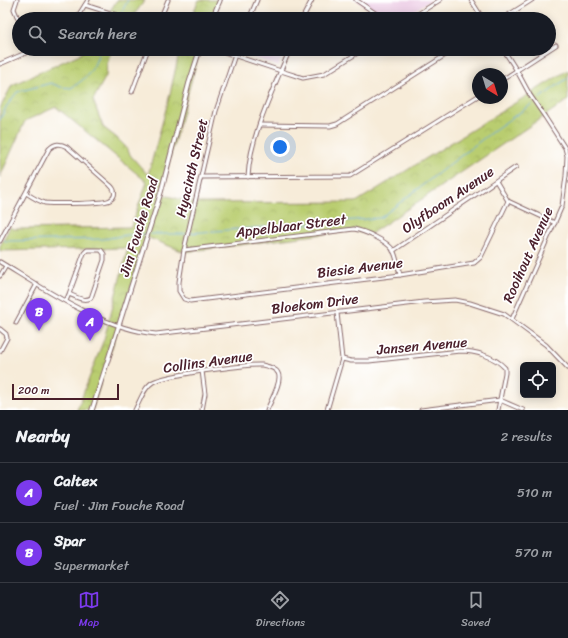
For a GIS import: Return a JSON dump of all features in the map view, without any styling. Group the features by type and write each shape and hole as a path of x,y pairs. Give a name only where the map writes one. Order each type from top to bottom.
{"street":[{"path":"15,12 14,6 17,0"},
{"path":"80,12 88,0"},
{"path":"163,12 168,0"},
{"path":"215,12 220,0"},
{"path":"252,12 257,0"},
{"path":"306,12 312,0"},
{"path":"356,0 374,12"},
{"path":"421,12 440,0"},
{"path":"471,0 479,12"},
{"path":"513,12 532,0"},
{"path":"85,4 109,12"},
{"path":"0,64 18,56"},
{"path":"132,92 145,56"},
{"name":"Jim Fouche Road","path":"92,410 149,232 166,174 189,83 198,56"},
{"name":"Hyacinth Street","path":"180,295 179,274 188,231 216,111 234,56"},
{"path":"237,56 280,72 304,78 318,76 353,56"},
{"path":"248,177 251,153 260,125 287,56"},
{"path":"260,125 330,126 336,124 444,56"},
{"name":"Rooihout Avenue","path":"507,56 530,95 565,148 567,156 567,176 563,200 555,224 512,319"},
{"path":"508,76 540,56"},
{"path":"201,177 350,176 472,100"},
{"path":"0,241 49,149 57,144 67,147 110,185 114,189 115,194 112,199 107,202 46,203 26,194"},
{"name":"Olyfboom Avenue","path":"393,251 516,167"},
{"path":"496,181 508,201 555,224"},
{"name":"Biesie Avenue","path":"180,295 184,299 190,301 400,275 477,262 484,251 508,201"},
{"name":"Appelblaar Street","path":"184,250 352,229 369,234 387,245 393,251"},
{"path":"66,301 84,252 90,249 100,250 104,254 104,260 91,298 84,300 69,294"},
{"path":"393,251 400,275"},
{"name":"Bloekom Drive","path":"0,262 90,314 119,326 152,334 432,301 455,300 504,314 546,345 568,368"},
{"path":"0,276 6,266"},
{"path":"16,323 37,284"},
{"path":"327,410 342,359 337,313"},
{"path":"0,329 8,338 0,351"},
{"name":"Jansen Avenue","path":"342,359 351,361 369,361 460,350 474,352 493,359 505,368 498,410"},
{"name":"Collins Avenue","path":"135,410 148,386 161,379 255,365 270,367 276,370 279,376 279,380 267,410"},
{"path":"202,372 205,394 202,410"},
{"path":"421,410 500,400 523,410"}],"shaded area":[{"path":"356,0 431,0 412,12 374,12"},
{"path":"250,56 282,56 278,66"}],"green space":[{"path":"117,0 145,0 136,12 109,12"},
{"path":"199,0 219,0 214,12 193,12"},
{"path":"75,56 110,56 107,63 106,76 93,100 103,127 125,146 131,156 148,175 169,98 178,56 198,56 160,194 195,203 356,202 568,70 568,100 369,235 354,230 184,252 147,237 92,410 77,410 104,339 128,248 0,251 0,246 10,227 14,229 131,227 147,182 56,107 25,121 0,177 0,108 12,85"}],"waterway":[{"path":"122,12 128,0"},
{"path":"0,120 6,107 17,92 51,83 60,87 71,88 87,76 93,67 97,56"},
{"path":"540,98 568,78"},
{"path":"190,233 380,218 497,128 532,104"},
{"path":"4,240 104,239 127,235 147,234"},
{"path":"150,234 187,234"}],"place":[{"name":"Spar","path":"39,331"},
{"name":"Caltex","path":"90,341"}]}
